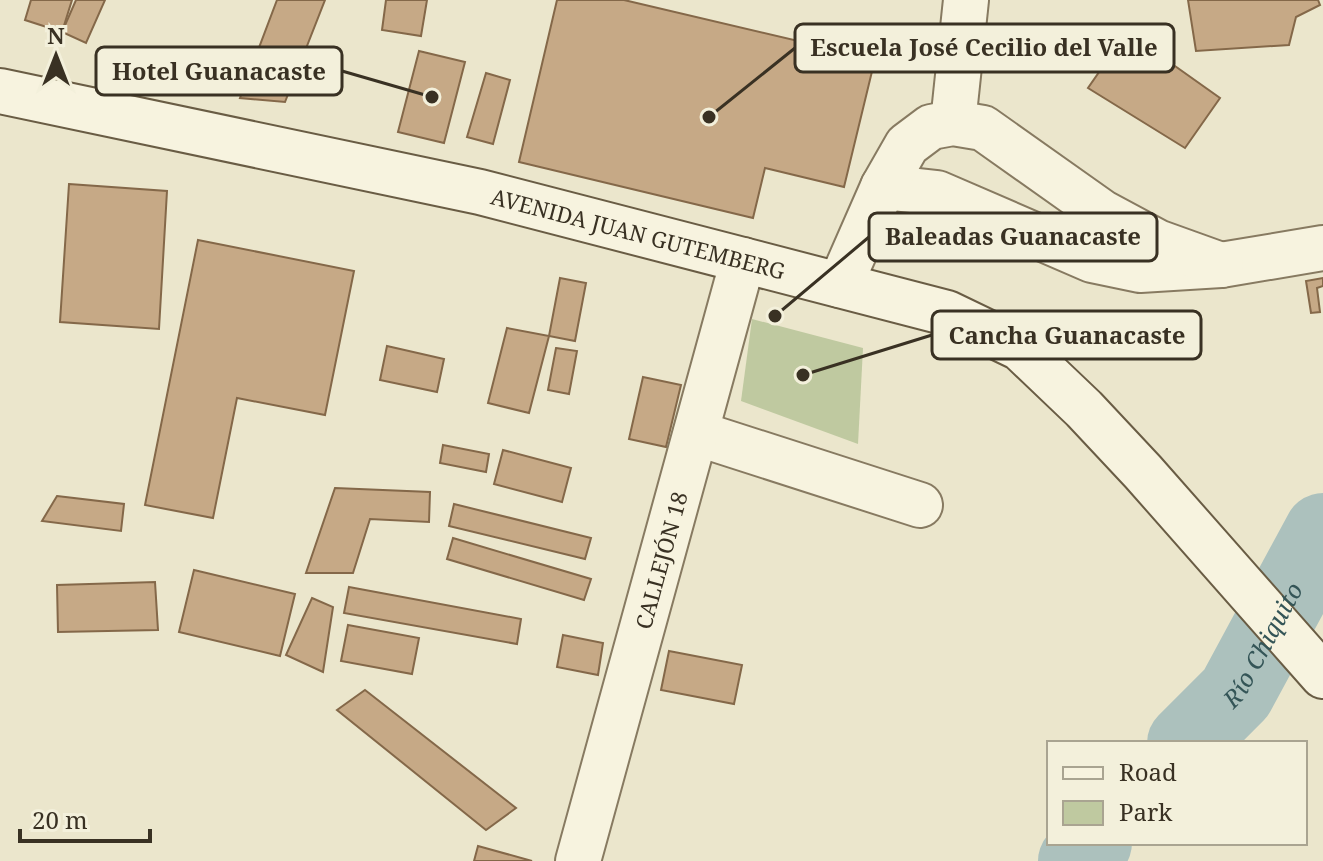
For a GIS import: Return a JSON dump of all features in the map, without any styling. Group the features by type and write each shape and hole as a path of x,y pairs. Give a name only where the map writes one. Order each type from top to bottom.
{"street":[{"path":"953,123 966,0"},
{"name":"AVENIDA JUAN GUTEMBERG","path":"0,91 480,192 947,313 1020,348 1084,409 1323,676"},
{"path":"840,285 883,187 907,145 931,127 953,123 983,128 1103,213 1157,242 1221,265"},
{"path":"883,187 937,193 1092,260 1140,270 1221,265 1323,248"},
{"name":"CALLEJÓN 18","path":"578,861 743,260"},
{"path":"696,433 920,505"}],"green space":[{"path":"752,319 863,348 858,444 741,401"}],"building":[{"path":"31,0 72,0 62,32 25,20"},
{"path":"76,0 105,0 86,43 62,32"},
{"path":"277,0 325,0 285,102 240,98"},
{"path":"386,0 427,0 421,36 382,30"},
{"path":"557,0 624,0 875,59 844,187 765,168 753,218 519,162"},
{"path":"1188,0 1318,0 1320,5 1296,17 1289,45 1196,51"},
{"path":"1127,32 1220,98 1185,148 1088,88"},
{"path":"419,51 465,62 444,143 398,132"},
{"path":"486,73 510,80 493,144 467,137"},
{"path":"69,184 167,191 159,329 60,322"},
{"path":"198,240 354,271 325,415 237,398 213,518 145,505"},
{"path":"560,278 586,283 575,341 549,336"},
{"path":"1323,278 1323,286 1317,288 1320,312 1311,313 1306,281"},
{"path":"507,328 549,336 529,413 488,403"},
{"path":"387,346 444,359 437,392 380,380"},
{"path":"556,348 577,351 569,394 548,390"},
{"path":"643,377 681,385 666,447 629,439"},
{"path":"443,445 489,454 486,472 440,463"},
{"path":"503,450 571,468 562,502 494,484"},
{"path":"335,488 430,492 429,522 370,519 353,573 306,573"},
{"path":"57,496 124,504 121,531 42,521"},
{"path":"454,504 591,538 585,559 449,526"},
{"path":"453,538 591,579 584,600 447,559"},
{"path":"194,570 295,594 280,656 179,632"},
{"path":"155,582 158,630 58,632 57,585"},
{"path":"349,587 521,619 517,644 344,613"},
{"path":"312,598 333,607 323,672 286,655"},
{"path":"348,625 419,638 412,674 341,661"},
{"path":"563,635 603,643 598,675 557,667"},
{"path":"669,651 742,665 734,704 661,690"},
{"path":"365,690 516,808 486,830 337,710"},
{"path":"478,846 532,861 474,861"}],"waterway":[{"name":"Río Chiquito","path":"1188,741 1236,693 1323,532"},
{"name":"Río Chiquito","path":"1077,861 1091,845"}],"place":[{"name":"Hotel Guanacaste","path":"432,97"},
{"name":"Escuela José Cecilio del Valle","path":"709,117"},
{"name":"Baleadas Guanacaste","path":"775,316"},
{"name":"Cancha Guanacaste","path":"803,375"}]}
